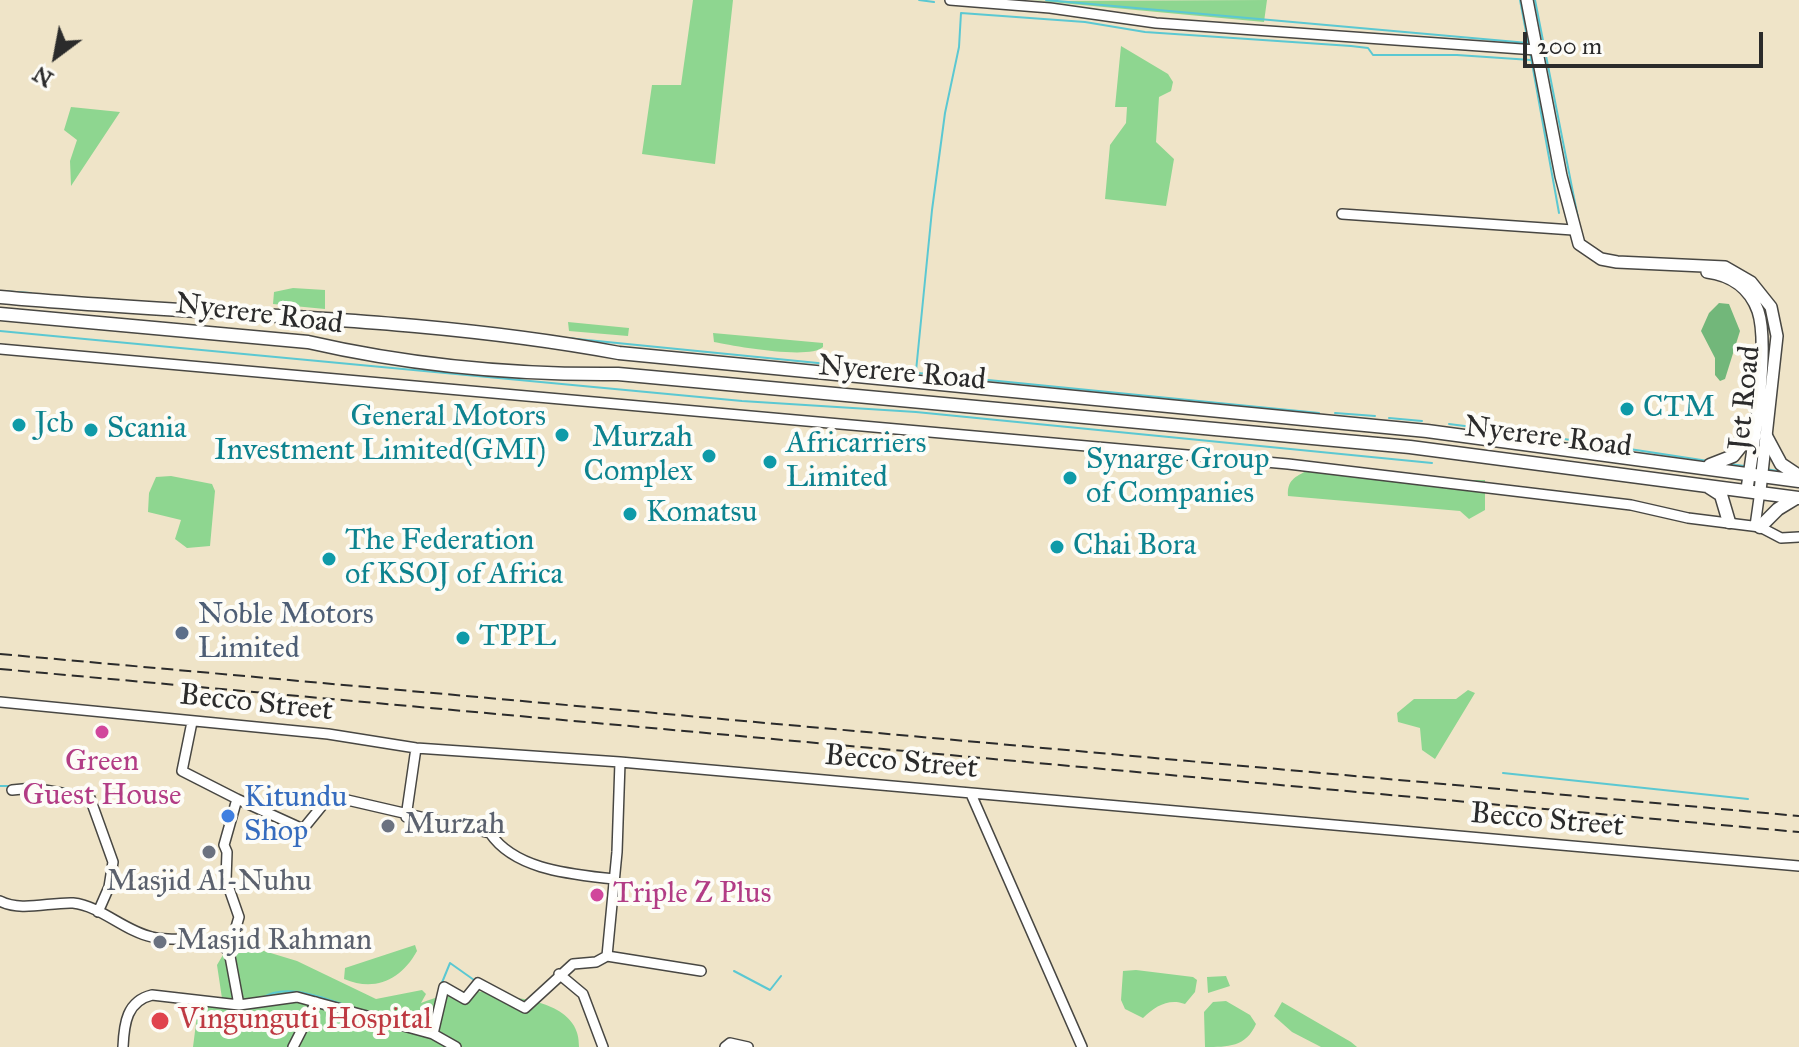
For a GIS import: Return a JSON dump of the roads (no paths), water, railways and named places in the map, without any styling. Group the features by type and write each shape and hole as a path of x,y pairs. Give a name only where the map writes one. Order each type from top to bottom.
{"highway":[{"name":"Nyerere Road","path":"0,297 410,325 553,341 645,356 1427,431 1799,478"},
{"name":"Nyerere Road","path":"0,314 308,342 355,353 554,374 618,374 1410,447 1703,483 1798,498"},
{"path":"1699,465 1715,464 1733,456 1760,434 1781,464 1799,478"},
{"path":"1703,483 1721,495 1729,522"},
{"path":"1757,526 1798,498"}],"main road":[{"path":"1527,0 1573,230"},
{"name":"Jet Road","path":"1573,230 1579,244 1601,259 1718,273 1748,292 1758,310 1761,335 1760,434 1751,493"}],"street":[{"path":"950,0 1050,8 1156,23 1536,50"},
{"path":"1342,214 1573,230"},
{"path":"0,349 1288,464 1631,505 1688,518 1757,526 1781,538 1799,537"},
{"name":"Jet Road","path":"1751,493 1757,526"},
{"name":"Becco Street","path":"0,702 328,734 416,748 620,762 1799,866"},
{"path":"192,722 182,771 303,829 330,796 364,802 406,817 490,833 503,852 544,867 613,879"},
{"path":"406,817 416,748"},
{"path":"607,956 617,852 620,762"},
{"path":"12,790 33,788 90,798 113,862 109,887 98,912"},
{"path":"971,794 1082,1047"},
{"path":"237,799 224,845 227,852 226,880 239,917 229,951 239,1005"},
{"path":"0,901 12,906 73,903 98,912 141,935 174,941 208,941 229,951"},
{"path":"433,1034 444,987 465,999 478,983 525,1008 573,964 596,962 607,956 701,971"},
{"path":"559,974 583,994 603,1047"},
{"path":"123,1047 129,1010 139,999 165,996 239,1005 297,997 433,1034 456,1047"},
{"path":"293,1047 316,1002"},
{"path":"725,1047 730,1043 748,1047"}],"waterway":[{"path":"919,0 934,2"},
{"path":"1046,0 1528,43"},
{"path":"1520,0 1528,42"},
{"path":"1535,0 1578,218"},
{"path":"916,371 932,210 945,113 959,47 961,13 1085,22 1145,32 1351,46 1368,48 1373,55 1457,55 1531,60"},
{"path":"1530,52 1559,213"},
{"path":"0,291 31,293"},
{"path":"0,331 742,401 916,412 1432,463"},
{"path":"567,338 1319,413"},
{"path":"1335,413 1375,416"},
{"path":"1389,418 1422,421"},
{"path":"1449,424 1535,435"},
{"path":"1551,437 1708,461"},
{"path":"1730,464 1744,466"},
{"path":"1766,469 1783,472"},
{"path":"1503,773 1748,799"},
{"path":"0,786 11,786"},
{"path":"61,788 87,792"},
{"path":"226,952 227,965"},
{"path":"441,985 450,963 474,980"},
{"path":"734,971 770,990 781,976"},
{"path":"262,998 272,993 293,991 348,1006"},
{"path":"381,1015 402,1021"}],"railway":[{"path":"0,654 1799,816"},
{"path":"0,669 1799,832"}],"place":[{"name":"CTM","path":"1627,409"},
{"name":"Jcb","path":"19,425"},
{"name":"Scania","path":"91,430"},
{"name":"General Motors Investment Limited(GMI)","path":"562,435"},
{"name":"Murzah Complex","path":"709,456"},
{"name":"Africarriers Limited","path":"770,462"},
{"name":"Synarge Group of Companies","path":"1070,478"},
{"name":"Komatsu","path":"630,514"},
{"name":"Chai Bora","path":"1057,547"},
{"name":"The Federation of KSOJ of Africa","path":"329,559"},
{"name":"Noble Motors Limited","path":"182,633"},
{"name":"TPPL","path":"463,638"},
{"name":"Green Guest House","path":"102,732"},
{"name":"Kitundu Shop","path":"228,816"},
{"name":"Murzah","path":"388,826"},
{"name":"Masjid Al-Nuhu","path":"209,852"},
{"name":"Triple Z Plus","path":"597,895"},
{"name":"Masjid Rahman","path":"160,942"},
{"name":"Vingunguti Hospital","path":"160,1021"}]}
